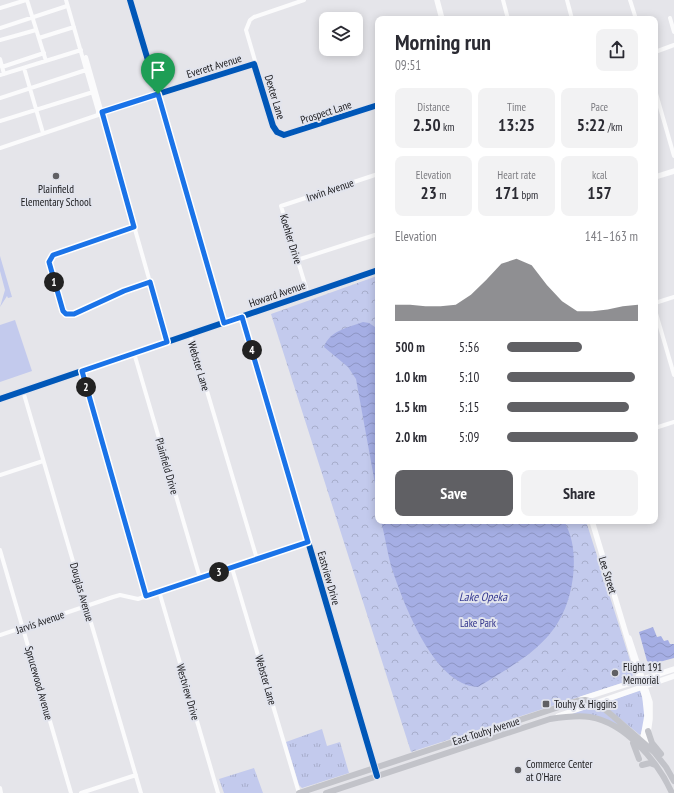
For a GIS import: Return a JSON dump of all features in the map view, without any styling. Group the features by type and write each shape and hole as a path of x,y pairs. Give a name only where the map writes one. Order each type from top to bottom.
{"main road":[{"path":"437,0 441,16"},
{"path":"658,176 674,171"},
{"name":"Howard Avenue","path":"0,399 375,271"},
{"name":"Lee Street","path":"593,524 625,629 632,642 644,687 649,698 648,731 644,746"},
{"name":"East Touhy Avenue","path":"299,793 674,669"},
{"name":"East Touhy Avenue","path":"326,793 550,719 674,676"},
{"path":"649,698 650,691 655,683"},
{"name":"Lee Street","path":"644,687 647,716 644,746"},
{"path":"577,701 585,700 597,703 666,767 674,781"},
{"path":"550,719 574,716 595,718 613,725 630,738 644,746 658,766 672,793"},
{"path":"648,731 652,743 665,761 666,767"},
{"path":"630,738 639,758"},
{"path":"642,765 650,763 658,766"}],"street":[{"path":"6,0 8,6"},
{"path":"0,8 27,0 46,61"},
{"path":"0,148 98,115 93,92 66,0"},
{"path":"130,0 224,323"},
{"name":"Dexter Lane","path":"280,133 273,126 254,64 246,30 250,20 254,17 304,0"},
{"path":"503,0 507,16"},
{"path":"567,0 571,16"},
{"path":"630,0 635,16"},
{"path":"0,28 68,6"},
{"path":"670,18 674,32"},
{"path":"39,38 74,27"},
{"path":"0,40 36,30"},
{"path":"658,51 674,45"},
{"path":"0,59 2,75 80,50"},
{"path":"2,66 44,53"},
{"path":"86,57 167,342"},
{"name":"Everett Avenue","path":"102,112 254,64"},
{"path":"24,68 43,133"},
{"path":"0,98 86,70"},
{"path":"0,121 93,92"},
{"path":"658,100 674,156"},
{"name":"Prospect Lane","path":"280,133 289,134 375,106"},
{"name":"Irwin Avenue","path":"281,206 375,175"},
{"name":"Koehler Drive","path":"281,206 308,294"},
{"path":"134,227 53,255 50,258 49,262 61,304 66,314 74,314 124,291 150,282"},
{"path":"297,260 375,235"},
{"path":"658,302 674,297"},
{"name":"Eastview Drive","path":"242,317 377,776"},
{"path":"658,320 674,375"},
{"name":"Webster Lane","path":"190,334 257,559"},
{"name":"Plainfield Drive","path":"134,353 200,578"},
{"path":"82,371 146,596"},
{"name":"Douglas Avenue","path":"23,391 141,793"},
{"path":"658,427 674,422"},
{"path":"0,475 44,461"},
{"name":"Jarvis Avenue","path":"0,635 120,595 138,598 146,596 308,542"},
{"name":"Sprucewood Avenue","path":"0,550 71,793"},
{"name":"Webster Lane","path":"232,568 299,793"},
{"name":"Westview Drive","path":"159,592 218,793"},
{"path":"81,793 136,775"},
{"path":"0,788 2,793"}],"green space":[{"path":"0,256 12,297 8,298 7,296 0,307 5,290 0,271"},
{"name":"Lake Park","path":"375,277 375,524 587,524 634,673 631,678 625,682 411,752 271,314"},
{"path":"15,320 32,371 0,382 0,325"},
{"path":"581,662 585,674 569,679 565,667"},
{"path":"619,665 622,678 615,682 610,679"},
{"path":"640,690 643,701 644,724 640,735 602,704"},
{"path":"595,705 639,740 618,726 571,714"},
{"path":"322,729 327,746 340,742 349,773 302,788 299,785 286,742"},
{"path":"254,768 263,793 224,793 219,779"}],"water":[{"path":"363,322 369,323 375,327 375,484 356,379 348,367 324,347 327,341 335,333"},
{"name":"Lake Opeka","path":"382,524 565,524 572,541 574,562 569,598 562,616 552,631 527,655 478,687 462,683 447,672 434,657 412,620 391,566"},
{"path":"653,627 657,637 661,636 664,641 668,640 670,644 674,644 674,658 652,664 647,661 639,632"}],"cycle path":[{"path":"130,0 158,94 254,64 273,126 277,132 284,135 375,106"},
{"path":"0,399 375,271"},
{"path":"242,317 377,776"}],"place":[{"name":"Plainfield Elementary School","path":"56,176"},
{"name":"Flight 191 Memorial","path":"615,673"},
{"name":"Touhy & Higgins","path":"546,704"},
{"name":"Commerce Center at O'Hare","path":"518,770"}],"route":[{"path":"158,94 224,323 242,317 308,542 146,596 82,371 167,342 150,282 124,291 70,315 63,311 49,262 53,255 134,227 103,121 102,112 158,94"}]}
